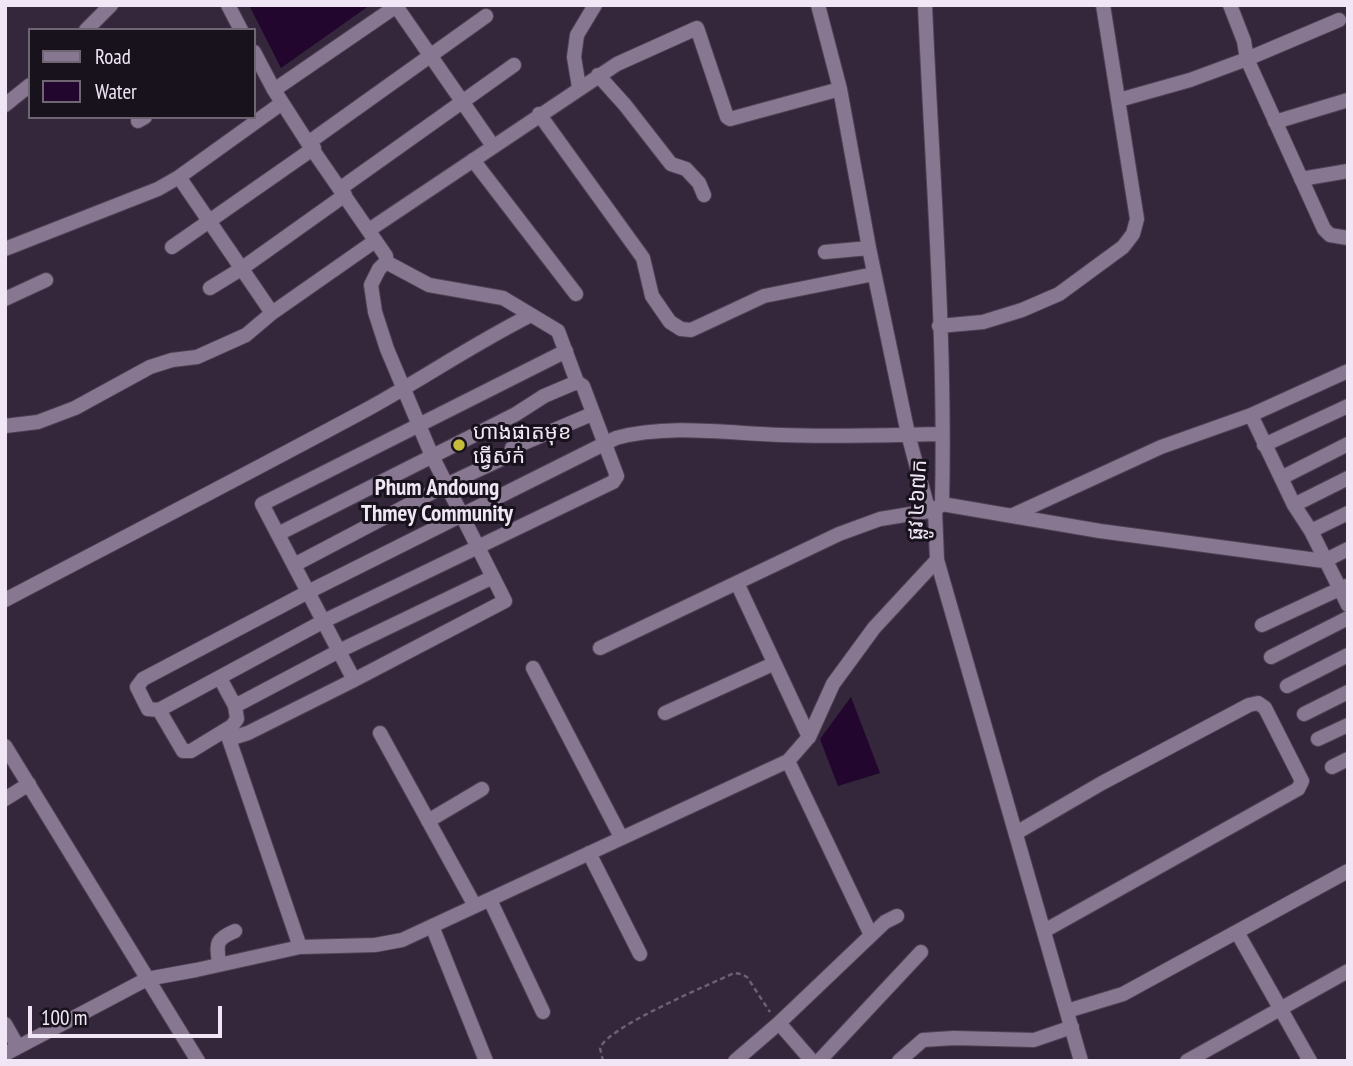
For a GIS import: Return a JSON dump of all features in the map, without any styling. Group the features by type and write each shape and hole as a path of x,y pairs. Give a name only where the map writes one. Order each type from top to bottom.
{"street":[{"path":"88,28 111,5"},
{"path":"228,5 240,28"},
{"path":"579,87 574,57 577,35 596,5"},
{"path":"818,5 840,89 874,274 908,434 928,505 1324,561 1348,549"},
{"name":"ផ្លូវ ៤៦៧ក","path":"925,5 939,326 941,434 937,561 1081,1061"},
{"path":"939,326 983,322 1022,310 1059,293 1123,247 1133,234 1137,219 1103,5"},
{"path":"1230,5 1244,41 1247,59 1324,229 1330,236 1348,238"},
{"path":"256,115 397,6 460,102 493,146"},
{"path":"172,247 486,16"},
{"path":"1119,100 1190,80 1339,20"},
{"path":"5,426 38,422 75,408 150,367 212,351 246,335 372,235 539,114 598,75 650,47 697,28 727,117 730,119 840,89"},
{"path":"159,710 183,751 191,751 227,735 248,733 504,603 432,456 393,367 374,312 371,285 386,262 386,256 278,97 256,57"},
{"path":"210,288 241,270 460,102 514,65"},
{"path":"598,75 671,164 686,169 699,183 704,195"},
{"path":"5,105 28,87"},
{"path":"1275,122 1348,100"},
{"path":"539,114 643,258 652,296 670,322 681,329 691,330 764,296 874,274"},
{"path":"5,249 158,189 179,177 251,119"},
{"path":"473,160 576,293"},
{"path":"1301,179 1348,171"},
{"path":"179,177 272,313"},
{"path":"825,252 869,247"},
{"path":"386,262 429,285 503,298 558,331 577,382 583,386 603,443 615,468 617,476 614,482 324,621 159,710 148,709 137,687 139,682 308,592 603,443 636,433 665,431 815,436 941,434"},
{"path":"5,299 46,280"},
{"path":"5,600 220,489 404,388 482,340 531,315"},
{"path":"354,680 262,504 566,351"},
{"path":"1013,515 1161,447 1251,415 1348,371"},
{"path":"278,534 516,414 544,396 577,382"},
{"path":"1264,444 1348,406"},
{"path":"294,565 446,485 510,455 512,448 592,414"},
{"path":"1251,415 1294,505 1311,531 1324,561 1343,587 1348,605"},
{"path":"1280,478 1348,444"},
{"path":"1294,505 1348,478"},
{"path":"600,648 839,534 880,519 938,507"},
{"path":"1311,531 1348,513"},
{"path":"5,1024 12,1050 147,979 300,947 375,946 402,940 788,761 809,737 833,684 873,628 937,561"},
{"path":"235,706 340,651 493,577"},
{"path":"737,583 809,737"},
{"path":"1262,625 1343,587"},
{"path":"1271,657 1348,618"},
{"path":"1287,686 1348,655"},
{"path":"665,713 774,664"},
{"path":"533,668 621,837"},
{"path":"220,678 235,706 237,719 227,735"},
{"path":"1304,714 1348,692"},
{"path":"1016,833 1102,783 1249,705 1258,704 1265,708 1302,781 1298,789 1044,931"},
{"path":"1318,739 1348,725"},
{"path":"380,733 475,906"},
{"path":"227,735 300,947"},
{"path":"5,746 198,1061"},
{"path":"1332,767 1348,759"},
{"path":"788,761 871,936"},
{"path":"5,799 29,784"},
{"path":"428,821 482,789"},
{"path":"589,853 640,954"},
{"path":"1067,1011 1123,994 1348,871"},
{"path":"490,900 543,1012"},
{"path":"734,1061 779,1023 885,922 897,916"},
{"path":"432,926 486,1061"},
{"path":"219,964 218,941 234,931"},
{"path":"1237,932 1310,1061"},
{"path":"819,1061 921,952"},
{"path":"1186,1061 1348,971"},
{"path":"779,1023 812,1061"},
{"path":"899,1061 923,1041 954,1038 1034,1040 1072,1027"}],"path":[{"path":"603,1061 600,1048 608,1036 734,973 747,977 765,1007 779,1023"}],"water":[{"path":"249,5 370,5 281,68"},
{"path":"851,697 880,773 838,786 820,739"}],"place":[{"name":"ហាងផាតមុខ ធ្វើសក់","path":"459,445"}],"district":[{"name":"Phum Andoung Thmey Community","path":"437,501"}]}
